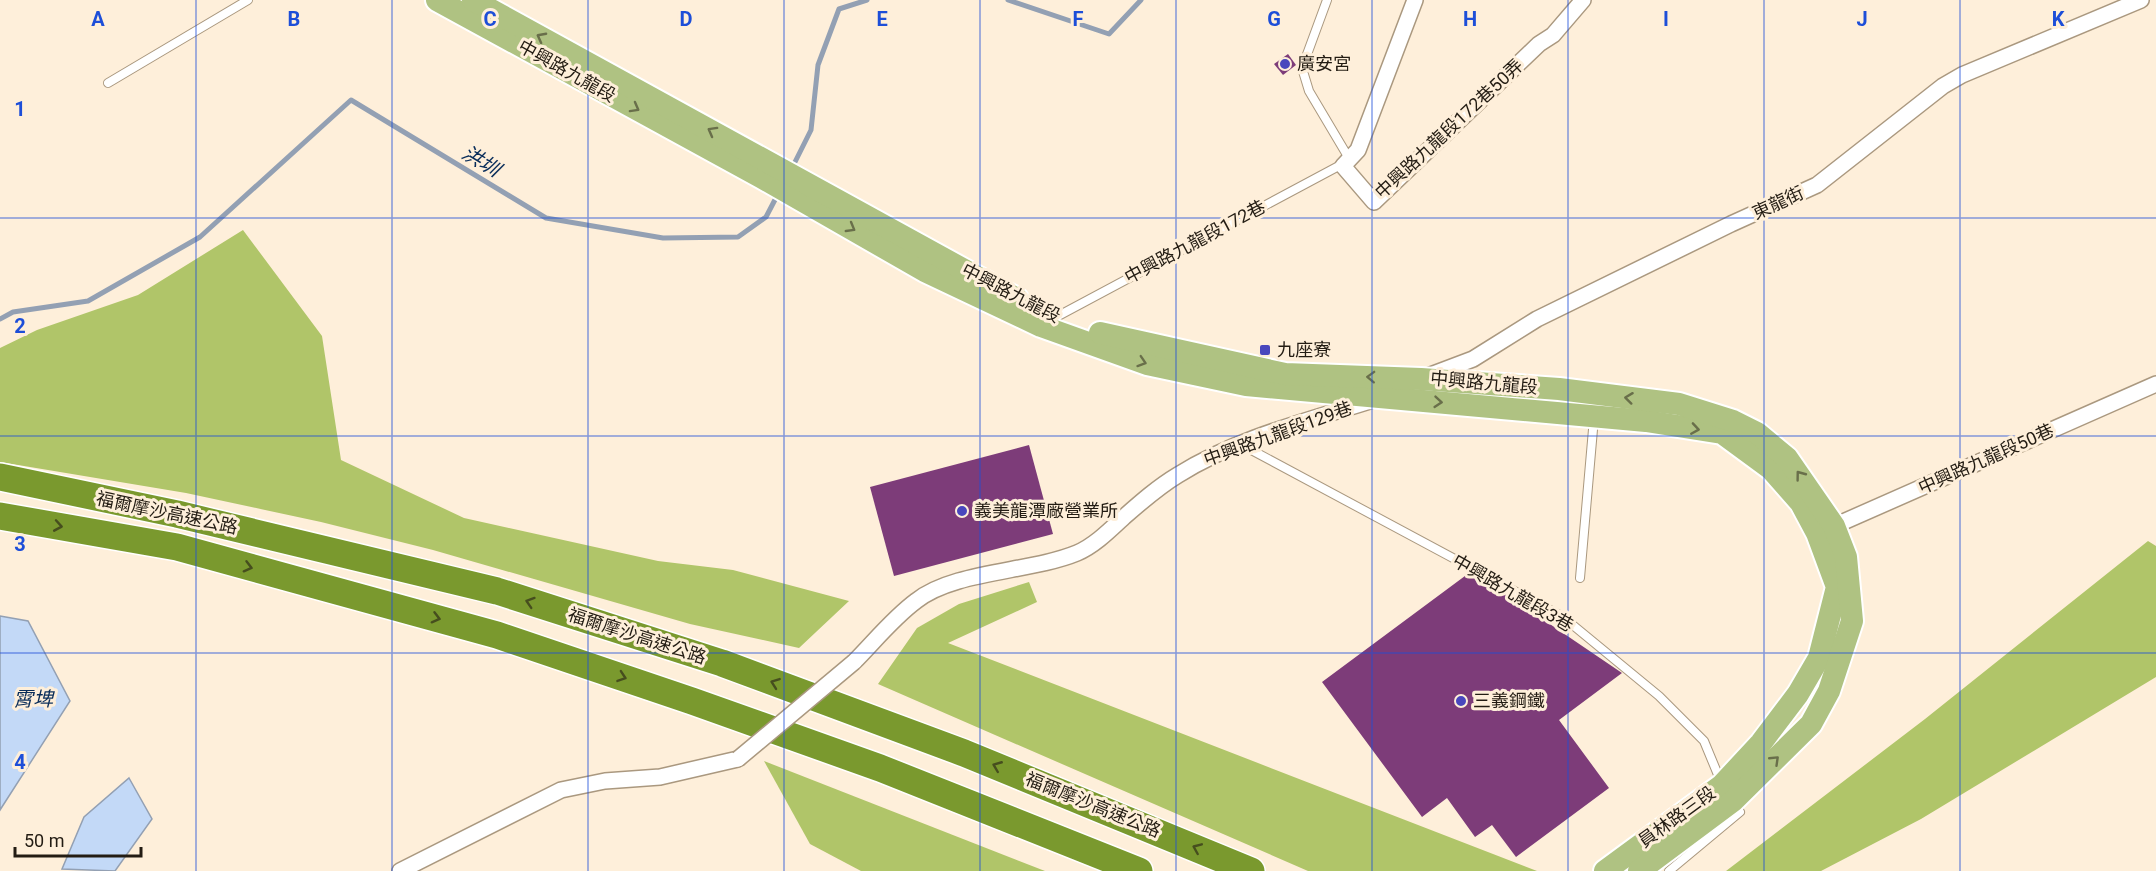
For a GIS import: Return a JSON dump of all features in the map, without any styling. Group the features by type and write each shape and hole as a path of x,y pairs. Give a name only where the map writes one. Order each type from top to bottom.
{"highway":[{"name":"福爾摩沙高速公路","path":"0,477 221,524 497,591 722,663 964,753 1251,871"},
{"name":"福爾摩沙高速公路","path":"0,516 177,548 497,635 880,768 1139,871"}],"main road":[{"name":"中興路九龍段","path":"437,0 762,168"},
{"name":"中興路九龍段","path":"473,0 803,191 925,271 1158,367 1246,385 1559,389 1679,404 1733,421 1757,433 1787,458 1826,530 1837,587 1819,658 1798,694 1727,793"},
{"name":"中興路九龍段","path":"1048,321 1111,337 1285,374 1722,433 1771,469 1826,530"},
{"name":"員林路三段","path":"1605,871 1648,863 1727,793"}],"street":[{"path":"1350,160 1358,150 1415,0"},
{"name":"中興路九龍段172巷50弄","path":"1350,160 1343,166 1374,202 1539,44 1553,36 1583,0"},
{"name":"東龍街","path":"1402,388 1473,359 1537,319 1731,224 1817,185 1943,86 1962,75 2141,0"},
{"name":"中興路九龍段50巷","path":"1826,530 2156,384"},
{"name":"中興路九龍段129巷","path":"400,871 561,790 604,782 660,777 738,759 854,662 916,600 951,584 1047,563 1079,553 1105,535 1140,503 1209,456 1402,388"}],"lane":[{"path":"108,83 248,0"},
{"path":"1326,0 1302,68 1309,91 1350,160"},
{"name":"中興路九龍段172巷","path":"1048,321 1350,160"},
{"path":"1580,578 1594,417"},
{"name":"中興路九龍段3巷","path":"1240,444 1563,618 1659,696 1704,741 1727,793"},
{"path":"1648,863 1740,812 1727,793"}],"green space":[{"path":"243,230 322,336 341,460 464,518 658,561 733,570 849,601 799,648 690,624 433,550 321,522 186,493 0,462 0,348 37,330 138,295"},
{"path":"2148,541 2156,546 2156,677 1921,819 1821,871 1726,871 1925,719"},
{"path":"1029,582 1037,602 948,643 1537,871 1308,871 878,684 917,628 959,604"},
{"path":"764,761 1045,871 861,871 810,844"}],"water":[{"name":"霄埤","path":"0,616 28,621 70,701 0,810"},
{"path":"129,778 152,819 115,871 62,869 84,817"}],"building":[{"name":"廣安宮","path":"1288,54 1296,65 1283,75 1274,64"},
{"name":"義美龍潭廠營業所","path":"1029,445 1053,534 894,576 870,487"},
{"name":"三義鋼鐵","path":"1469,573 1501,591 1622,673 1559,720 1609,788 1516,857 1492,825 1475,837 1447,798 1422,817 1322,682"}],"waterway":[{"name":"洪圳","path":"792,168 811,130 818,65 839,9 867,0"},
{"name":"洪圳","path":"1008,0 1109,34 1141,0"},
{"name":"洪圳","path":"0,319 13,312 88,301 200,237 351,100 546,218 663,238 738,237 766,217 779,192"}],"place":[{"name":"廣安宮","path":"1285,64"},
{"name":"九座寮","path":"1265,350"},
{"name":"義美龍潭廠營業所","path":"962,511"},
{"name":"三義鋼鐵","path":"1461,701"}]}
